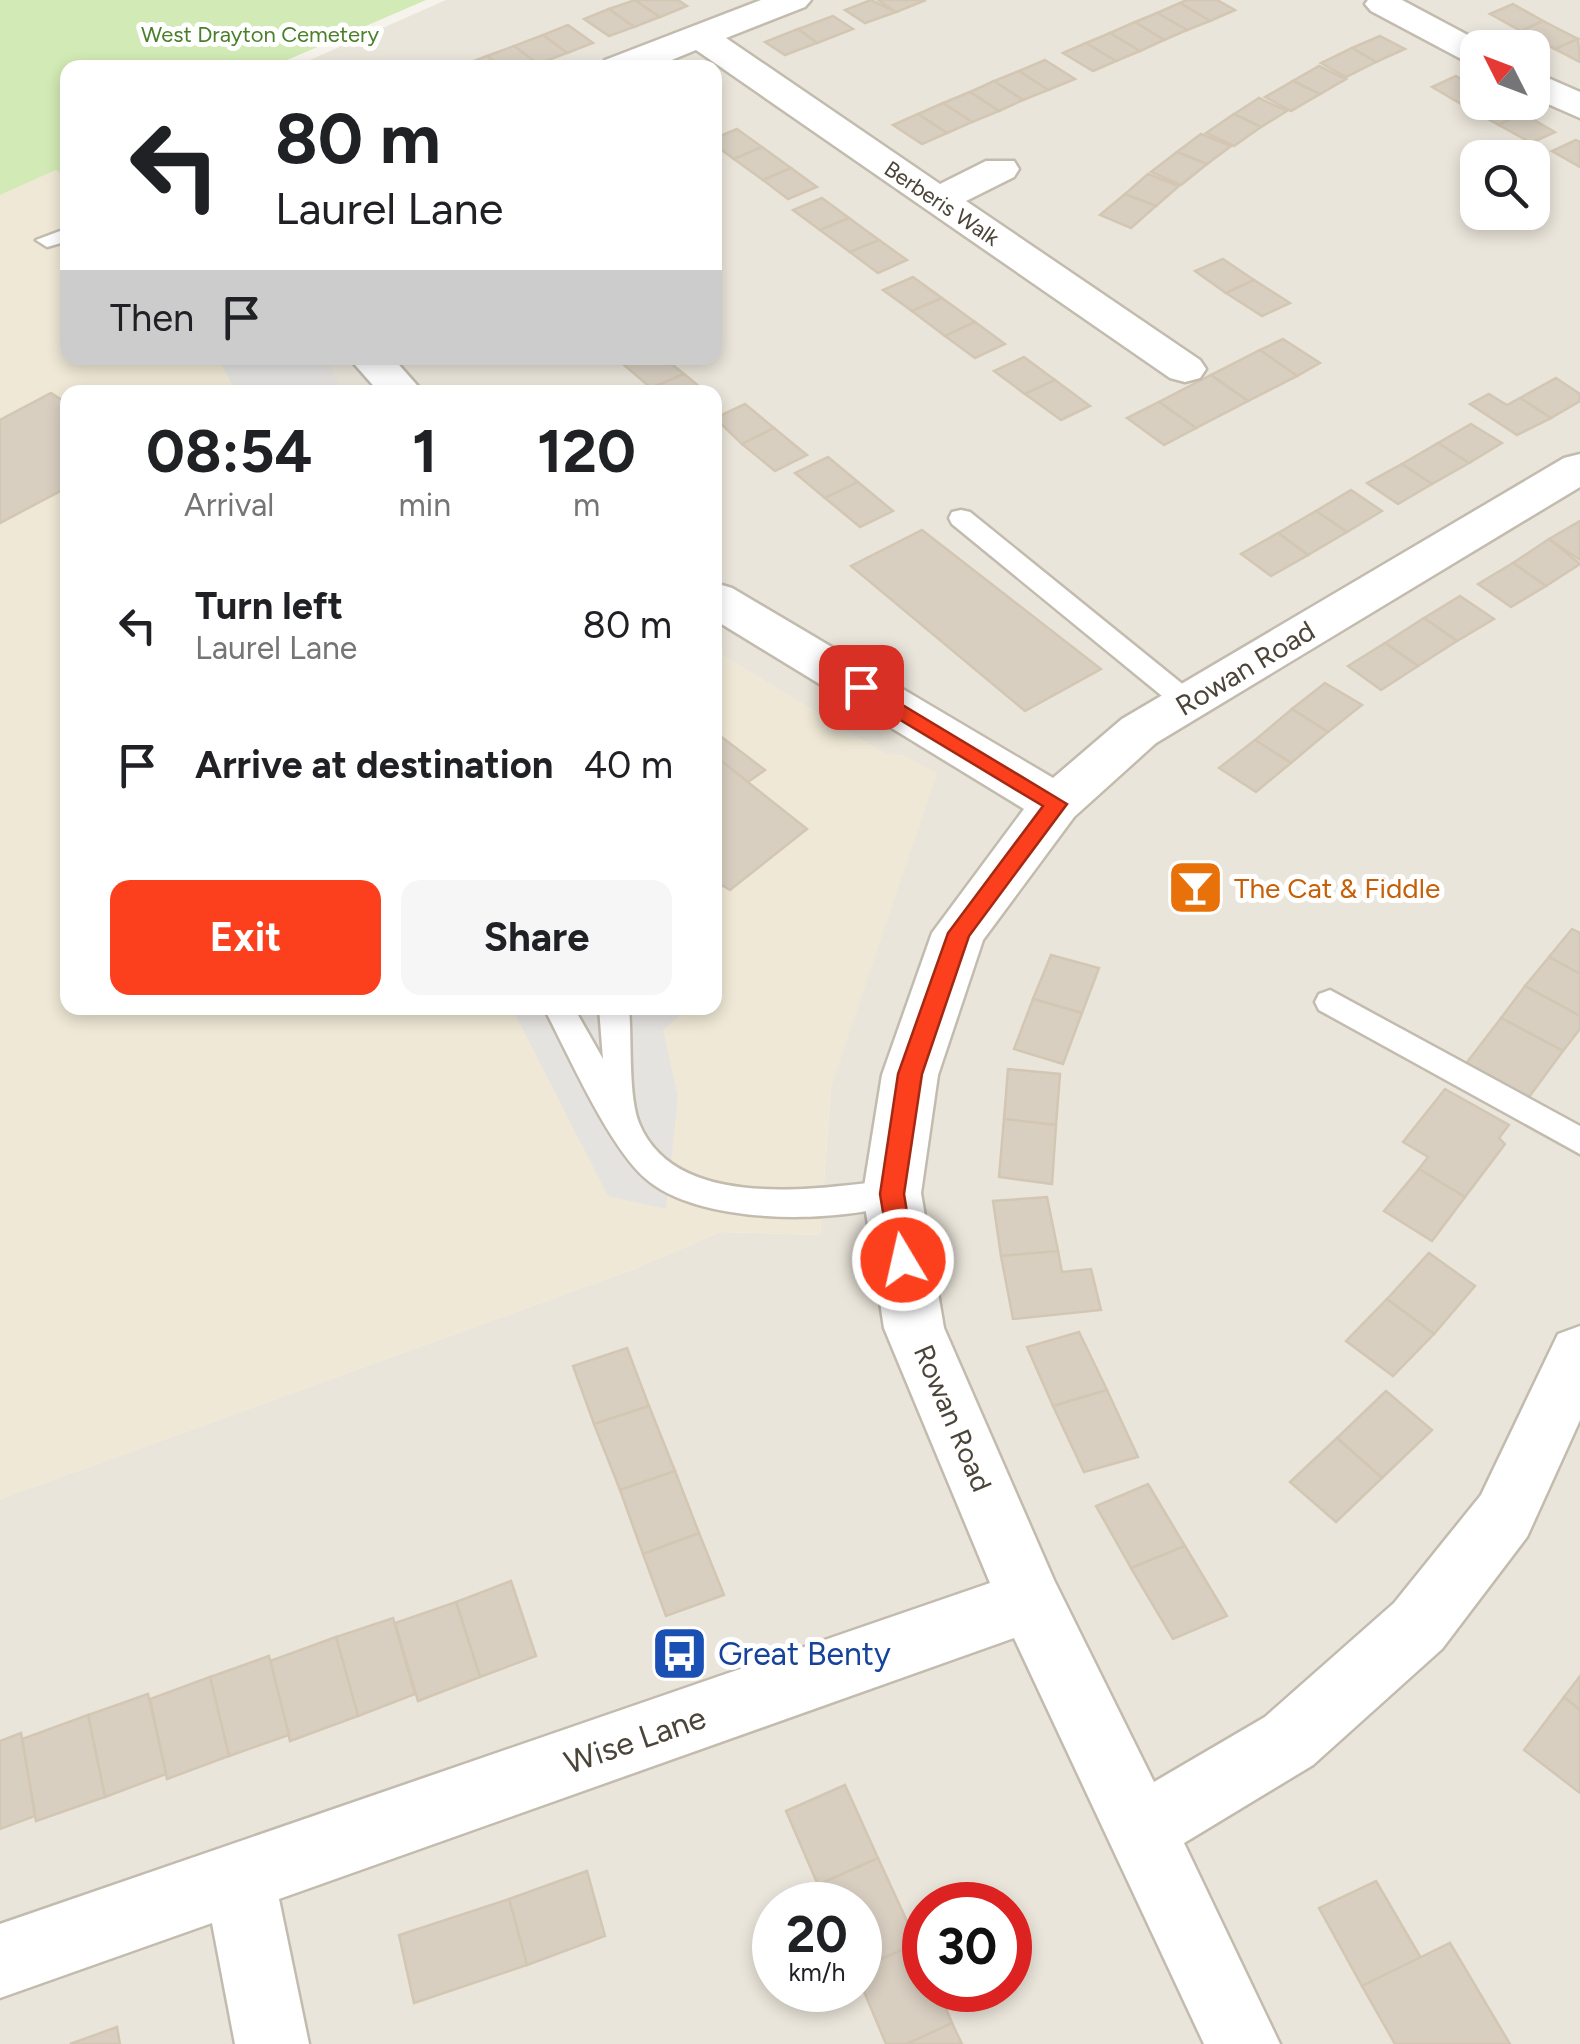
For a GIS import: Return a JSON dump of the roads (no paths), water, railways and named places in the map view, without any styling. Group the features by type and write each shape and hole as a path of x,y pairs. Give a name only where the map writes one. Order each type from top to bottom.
{"street":[{"path":"639,60 793,0"},
{"path":"1383,4 1460,44"},
{"name":"Berberis Walk","path":"700,37 1185,369"},
{"path":"1550,91 1580,107"},
{"path":"938,200 1000,169"},
{"path":"377,365 395,385"},
{"name":"Rowan Road","path":"1243,2044 1030,1601 914,1328 892,1194 910,1074 959,933 1056,804 1139,732 1580,468"},
{"path":"722,603 1056,804"},
{"path":"1141,1829 1289,1741 1418,1626 1504,1516 1580,1352"},
{"name":"Wise Lane","path":"0,1961 1030,1601"},
{"path":"239,1878 272,2044"}],"lane":[{"path":"961,518 1187,702"},
{"path":"1330,1002 1580,1141"},
{"path":"563,1015 623,1123 660,1172 706,1192 779,1202 892,1194"},
{"path":"615,1015 623,1123"}],"place":[{"name":"The Cat & Fiddle","path":"1195,888"},
{"name":"Great Benty","path":"679,1654"}],"park label":[{"name":"West Drayton Cemetery","path":"260,34"}]}
